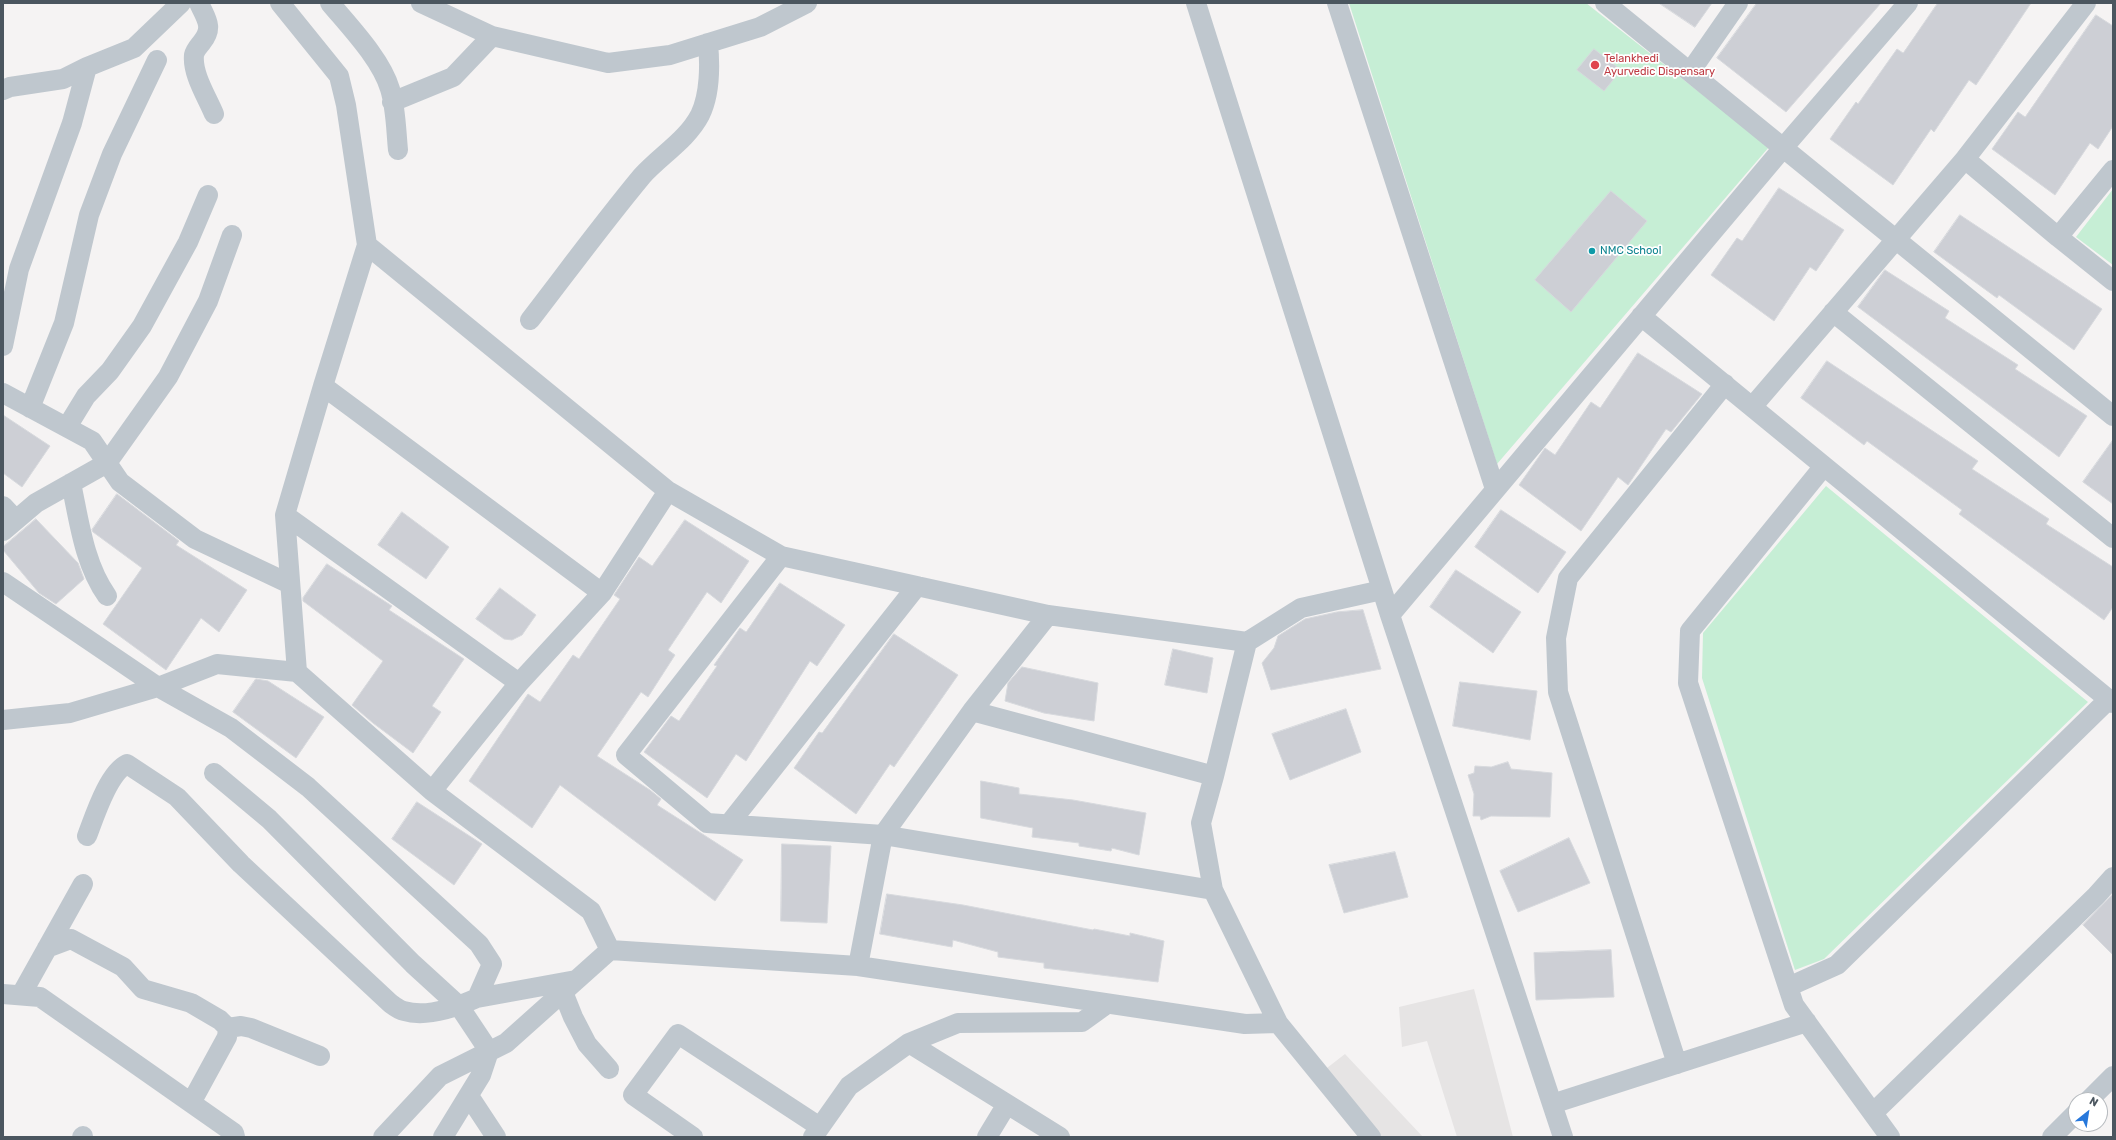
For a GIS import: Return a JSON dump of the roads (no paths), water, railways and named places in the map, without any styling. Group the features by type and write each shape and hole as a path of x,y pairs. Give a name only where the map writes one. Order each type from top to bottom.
{"street":[{"path":"3,90 10,87 63,79 87,67 134,48 182,3"},
{"path":"199,3 210,28 209,33 194,54 194,60 197,76 214,114"},
{"path":"280,3 339,76 346,105 367,245 285,515 297,672"},
{"path":"330,3 376,63 390,88 398,150"},
{"path":"421,3 492,36 608,63 670,55 760,27 807,3"},
{"path":"1196,3 1390,615 1563,1137"},
{"path":"1337,3 1495,489"},
{"path":"1605,3 2113,416"},
{"path":"1690,72 1738,3"},
{"path":"1390,615 1783,148 1908,3"},
{"path":"1752,407 1965,159 2086,3"},
{"path":"392,102 453,77 492,36"},
{"path":"530,320 643,175 687,134 696,122 701,112 708,83 710,63 708,43"},
{"path":"30,408 64,323 89,215 112,154 157,60"},
{"path":"3,346 18,269 72,123 87,67"},
{"path":"1965,159 2113,281"},
{"path":"2058,237 2113,170"},
{"path":"67,427 86,396 110,371 142,326 188,242 208,195"},
{"path":"7,519 107,463 168,377 208,301 232,235"},
{"path":"367,245 668,491 782,556 1048,614 1247,642 1301,608 1382,590"},
{"path":"1833,312 2113,538"},
{"path":"1641,316 2111,701 1837,965 1788,987"},
{"path":"1677,1064 1558,692 1556,638 1568,578 1725,384"},
{"path":"323,386 602,593"},
{"path":"3,393 92,441 120,482 195,539 290,584"},
{"path":"1824,466 1690,631 1688,683 1794,1005 1890,1137"},
{"path":"71,483 90,560 100,585 107,596"},
{"path":"432,791 519,683 602,593 668,491"},
{"path":"285,515 519,683"},
{"path":"782,556 626,755 707,823 883,835 1213,890"},
{"path":"3,582 158,687 231,728 308,787 479,944 492,964 477,998"},
{"path":"729,824 917,586"},
{"path":"858,966 883,835 972,711 1048,614"},
{"path":"1247,642 1201,823 1213,890 1278,1023 1371,1137"},
{"path":"3,720 70,713 158,687 217,664 297,672 432,791 591,911 610,950"},
{"path":"972,711 1214,776"},
{"path":"87,836 103,797 117,772 126,764 132,766 177,796 241,864 390,1003 403,1011 418,1013 459,1006 477,998 569,986"},
{"path":"214,773 269,818 413,964 459,1006 489,1051"},
{"path":"1873,1112 2096,896 2113,877"},
{"path":"12,995 47,948 83,884"},
{"path":"47,948 71,939 123,967 144,989 190,1003 220,1020 228,1028"},
{"path":"383,1137 440,1076 506,1043 610,950 858,966 1245,1024 1278,1023"},
{"path":"569,986 573,1017 587,1044 609,1069"},
{"path":"12,995 40,997 234,1133 235,1137"},
{"path":"693,1137 633,1095 678,1034 816,1132 849,1086 909,1043 958,1023 1082,1022 1107,1004"},
{"path":"1552,1104 1807,1022"},
{"path":"228,1028 241,1026 251,1028 320,1056"},
{"path":"191,1103 227,1037 228,1028"},
{"path":"909,1043 1060,1137"},
{"path":"443,1137 481,1075 489,1051"},
{"path":"2097,1092 2113,1076"},
{"path":"469,1096 496,1137"},
{"path":"987,1137 1007,1104"},
{"path":"2052,1137 2068,1121"}],"place":[{"name":"Telankhedi Ayurvedic Dispensary","path":"1595,65"},
{"name":"NMC School","path":"1592,251"}]}
